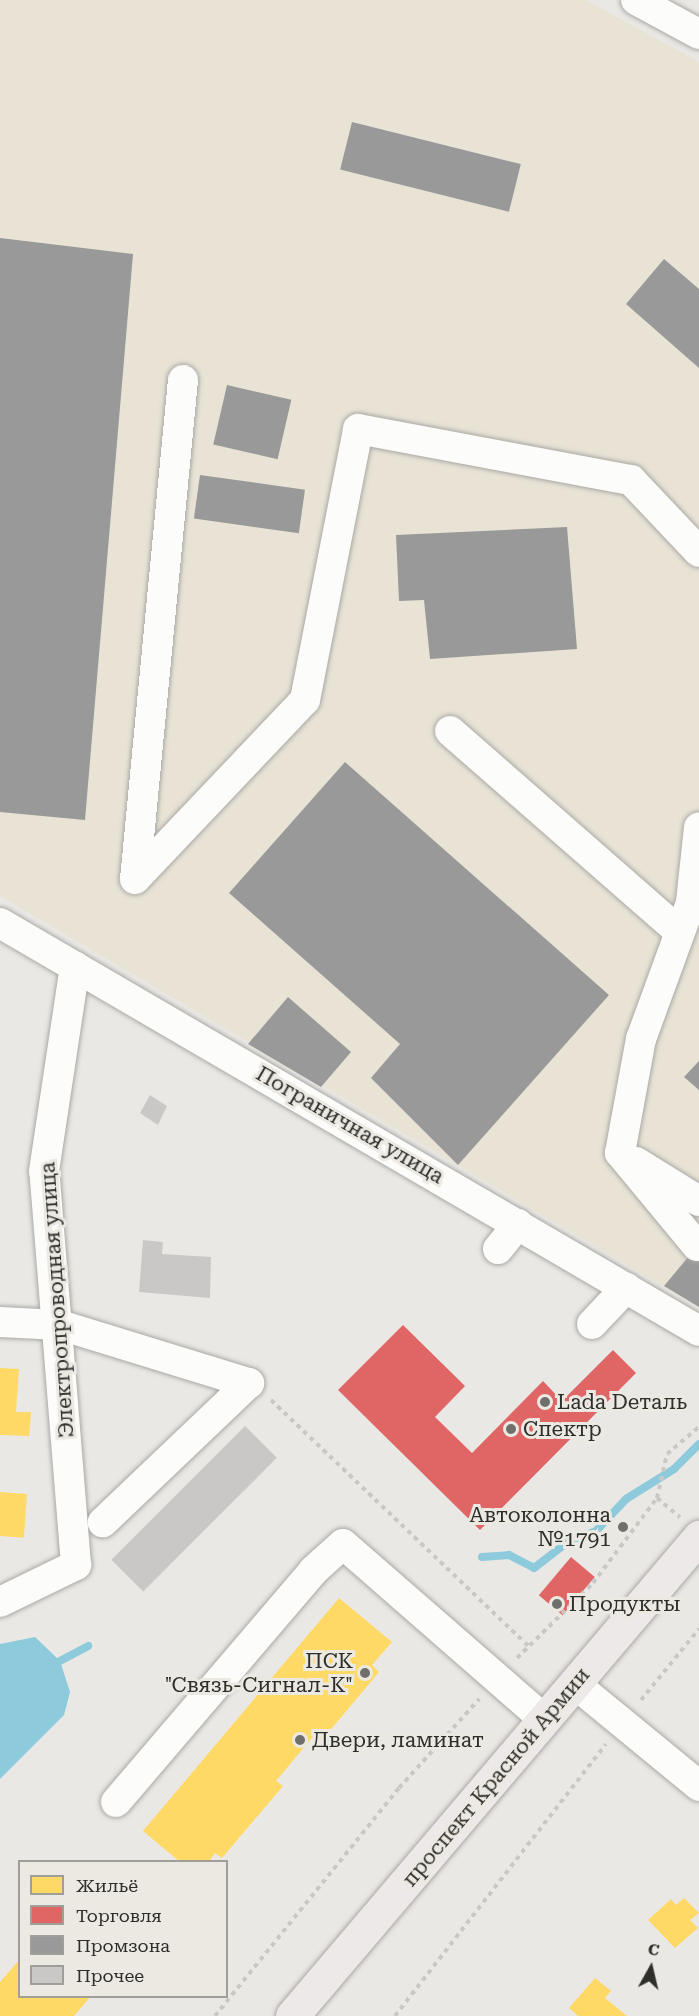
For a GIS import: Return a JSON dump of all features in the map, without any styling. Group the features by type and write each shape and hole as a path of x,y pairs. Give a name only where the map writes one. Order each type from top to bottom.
{"main road":[{"name":"проспект Красной Армии","path":"292,2016 699,1537"}],"street":[{"path":"636,0 699,34"},
{"path":"183,380 135,879 305,700 358,429 631,480 699,552"},
{"path":"450,731 680,932"},
{"path":"620,1153 641,1039 691,902 699,827"},
{"name":"Пограничная улица","path":"0,923 699,1331"},
{"name":"Электропроводная улица","path":"0,1602 76,1565 60,1325 44,1171 75,966"},
{"path":"620,1153 699,1201"},
{"path":"620,1153 698,1246"},
{"path":"498,1249 518,1224"},
{"path":"592,1324 626,1288"},
{"path":"0,1322 60,1325 249,1383 103,1522"},
{"path":"116,1802 313,1571 343,1544 545,1720"},
{"path":"575,1684 699,1786"}],"path":[{"path":"249,1383 300,1422 528,1646"},
{"path":"214,2016 399,1788 528,1646 593,1583 657,1498 667,1454 699,1427"},
{"path":"395,2016 623,1722 699,1629"}],"shaded area":[{"path":"0,0 586,0 699,62 699,1307 0,896"}],"water":[{"path":"35,1637 60,1661 70,1692 64,1715 0,1779 0,1644"}],"building: Жильё":[{"path":"0,1368 19,1369 16,1412 31,1412 29,1436 0,1435"},
{"path":"0,1492 27,1494 24,1538 0,1536"},
{"path":"339,1598 392,1642 372,1665 379,1672 322,1740 315,1734 276,1781 283,1786 222,1858 215,1853 210,1860 178,1860 143,1831"},
{"path":"684,1898 699,1913 690,1920 698,1928 675,1948 648,1920 671,1899 676,1905"},
{"path":"18,1961 18,1998 89,1998 74,2016 0,2016 0,1982"},
{"path":"595,1978 611,1991 605,1998 627,2016 578,2016 569,2008"}],"building: Торговля":[{"path":"403,1325 465,1386 435,1417 472,1453 543,1381 562,1401 613,1350 636,1373 480,1530 338,1390"},
{"path":"571,1557 595,1577 563,1615 539,1595"}],"building: Промзона":[{"path":"352,122 521,164 509,212 340,170"},
{"path":"0,238 133,254 85,820 0,812"},
{"path":"664,259 699,289 699,368 626,304"},
{"path":"227,385 291,400 278,459 213,444"},
{"path":"200,475 305,490 299,533 194,519"},
{"path":"567,527 577,649 430,659 424,600 399,601 396,535"},
{"path":"345,762 609,995 458,1165 371,1078 400,1044 229,893"},
{"path":"288,997 351,1052 321,1087 248,1044"},
{"path":"699,1061 699,1090 684,1077"},
{"path":"699,1244 699,1307 664,1286"}],"building: Прочее":[{"path":"150,1095 167,1106 158,1125 140,1113"},
{"path":"143,1240 163,1242 162,1254 211,1257 210,1298 139,1292"},
{"path":"245,1426 277,1458 143,1591 111,1560"}],"waterway":[{"path":"482,1557 509,1555 534,1568 569,1541 596,1531 626,1499 674,1469 699,1444"},
{"path":"60,1661 88,1646"}],"place":[{"name":"Lada Dеталь","path":"545,1402"},
{"name":"Спектр","path":"511,1429"},
{"name":"Автоколонна №1791","path":"623,1527"},
{"name":"Продукты","path":"557,1604"},
{"name":"ПСК \"Связь-Сигнал-К\"","path":"365,1673"},
{"name":"Двери, ламинат","path":"300,1740"}]}
